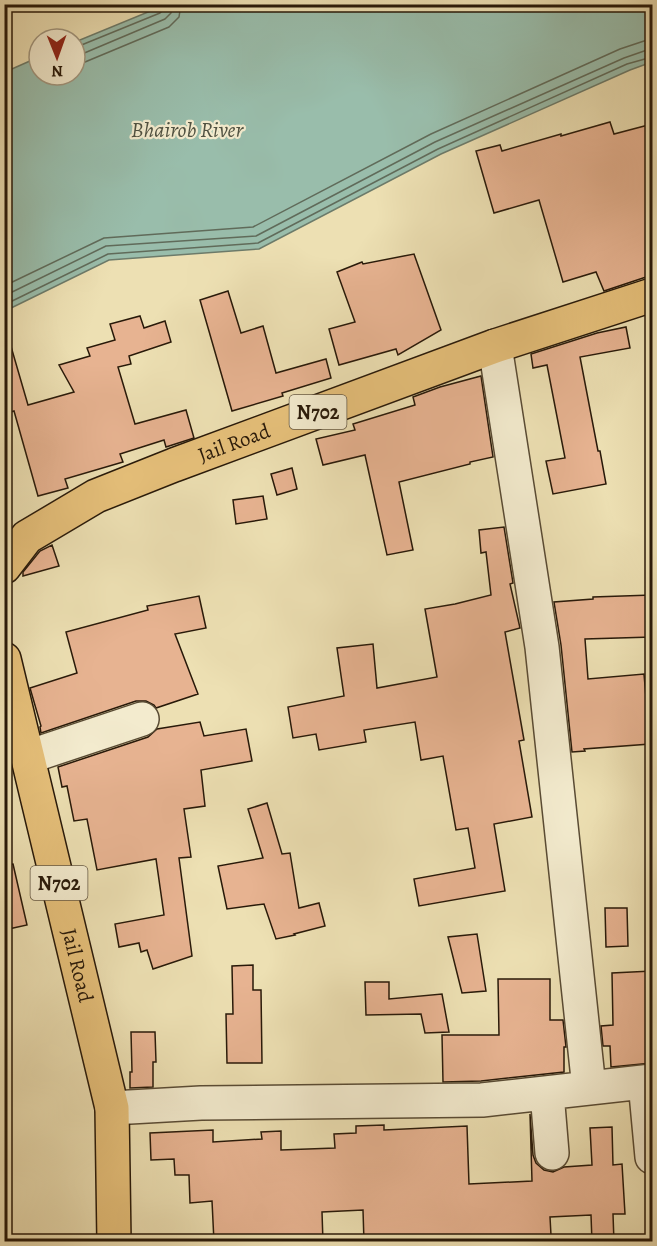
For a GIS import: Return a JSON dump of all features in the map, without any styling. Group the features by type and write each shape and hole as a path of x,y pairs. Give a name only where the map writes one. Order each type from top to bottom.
{"highway":[{"name":"Jail Road","path":"4,567 27,537 96,496 495,346 652,295"},
{"name":"Jail Road","path":"4,659 112,1108 114,1242"}],"street":[{"path":"495,346 542,647 589,1088"},
{"path":"28,757 142,719"},
{"path":"112,1108 201,1102 482,1100 649,1082 652,1157"},
{"path":"547,1093 552,1153"}],"water":[{"name":"Bhairob River","path":"165,5 652,5 652,62 441,154 259,249 109,260 5,311 5,72 27,62 27,87 87,87 87,37"}],"building":[{"path":"610,122 614,134 652,124 652,277 604,291 596,272 563,282 539,200 494,213 476,151 500,145 502,151"},
{"path":"414,254 441,330 398,355 396,349 339,365 329,329 355,322 337,272 362,262 363,264"},
{"path":"228,291 241,333 263,326 276,373 326,359 331,378 282,393 283,396 232,411 200,300"},
{"path":"140,316 144,328 165,321 171,342 129,356 131,364 118,367 135,424 186,410 194,438 166,447 164,440 120,454 123,462 65,479 68,488 38,496 14,411 4,414 4,343 10,343 28,405 74,392 59,365 90,356 87,348 115,340 110,324"},
{"path":"626,327 630,348 580,357 606,484 553,494 546,461 565,458 547,365 533,368 531,354 597,333"},
{"path":"481,376 493,457 399,482 413,550 387,555 365,455 323,465 316,439 355,430 353,424 415,405 413,397"},
{"path":"292,468 297,489 277,495 271,474"},
{"path":"263,496 267,519 236,524 233,500"},
{"path":"504,527 513,583 510,584 520,628 505,632 524,740 519,741 532,817 494,824 505,891 419,906 414,879 475,868 468,828 456,830 443,756 421,760 415,722 364,730 366,742 319,750 316,734 293,738 288,707 344,696 337,648 373,644 377,688 437,677 425,609 491,595 486,552 481,553 479,530"},
{"path":"52,545 59,566 23,576 23,572 40,551"},
{"path":"652,595 652,637 585,639 588,679 644,674 650,744 572,752 561,645 554,602 593,599 593,597"},
{"path":"199,596 206,628 175,634 198,694 156,708 146,701 136,701 41,733 30,688 77,673 66,632 148,610 147,606"},
{"path":"200,722 204,736 246,729 252,761 201,770 205,806 184,809 191,857 179,858 192,956 153,969 147,950 141,952 139,943 119,947 115,924 164,915 156,859 97,870 87,819 74,821 67,786 62,787 58,767 148,737 157,729"},
{"path":"267,803 282,854 290,853 299,908 319,903 325,926 276,939 264,904 227,909 218,866 263,858 248,809"},
{"path":"13,864 27,925 4,930 4,865"},
{"path":"605,908 627,908 628,946 606,947"},
{"path":"477,934 486,991 462,993 448,937"},
{"path":"253,965 253,990 261,990 262,1063 227,1063 226,1014 233,1014 232,966"},
{"path":"652,971 652,1063 611,1067 610,1046 603,1046 601,1026 613,1025 612,973"},
{"path":"498,979 550,979 550,1020 563,1020 566,1047 564,1047 564,1072 481,1081 443,1082 442,1035 499,1035"},
{"path":"365,982 389,982 389,999 442,994 449,1032 425,1033 421,1014 366,1015"},
{"path":"131,1032 155,1032 156,1062 153,1062 153,1087 130,1088"},
{"path":"530,1114 533,1155 536,1163 544,1170 553,1172 564,1167 592,1165 590,1128 612,1127 613,1165 622,1164 625,1214 613,1214 614,1242 592,1242 591,1215 550,1217 551,1235 477,1238 478,1242 364,1242 363,1210 322,1212 323,1242 214,1242 212,1201 190,1203 189,1175 175,1175 174,1159 151,1160 150,1133 213,1130 213,1142 262,1139 261,1132 281,1131 281,1150 335,1148 334,1134 356,1133 356,1126 384,1125 384,1130 467,1126 469,1184 532,1181"}]}
